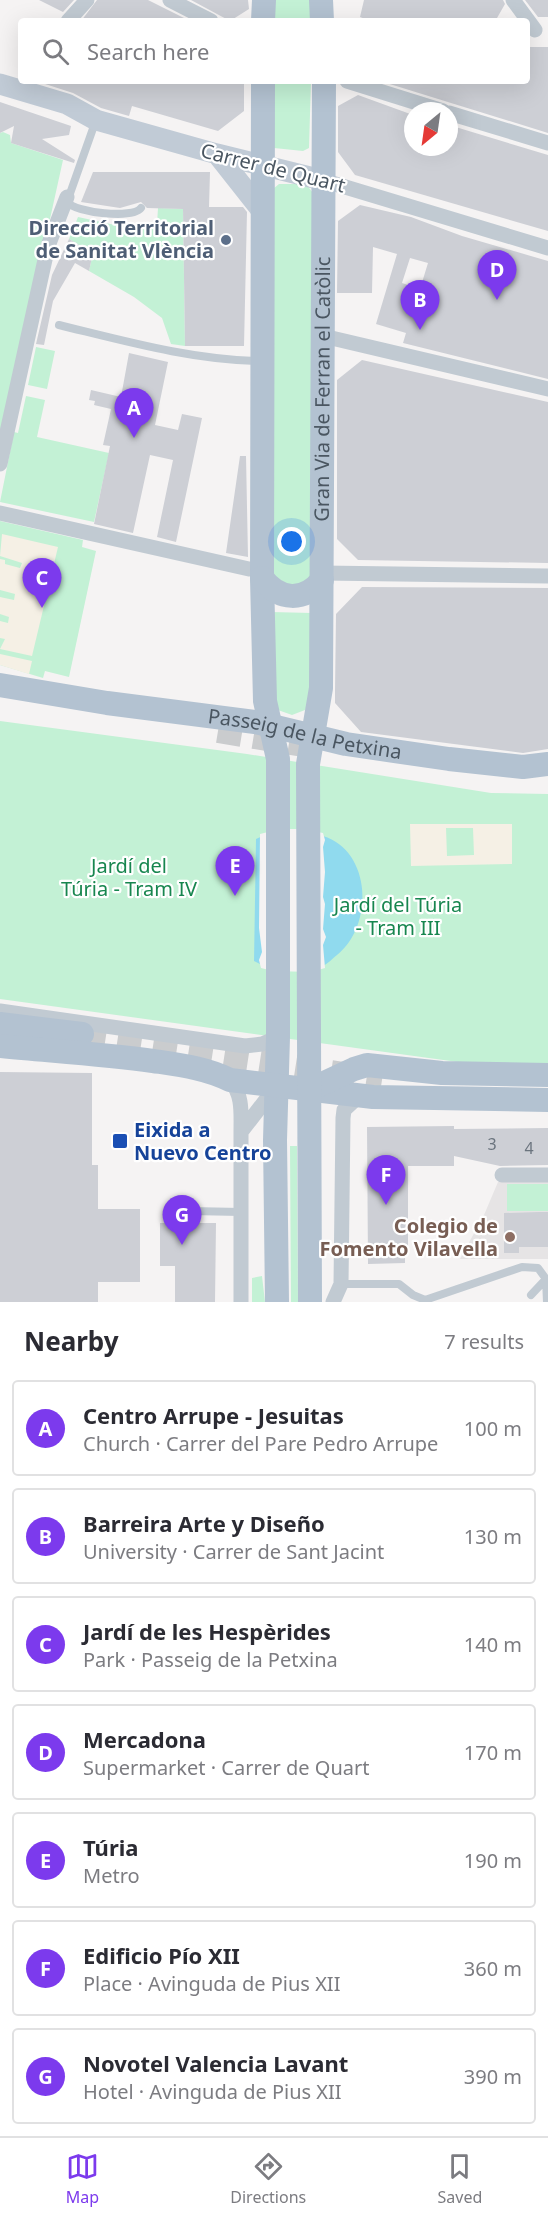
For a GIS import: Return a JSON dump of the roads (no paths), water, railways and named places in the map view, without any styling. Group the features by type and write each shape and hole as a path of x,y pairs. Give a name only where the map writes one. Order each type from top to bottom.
{"main road":[{"path":"263,18 264,0"},
{"path":"263,84 264,361 255,573 264,686 278,759 278,1037 294,1088 310,1302"},
{"name":"Gran Via de Ferran el Catòlic","path":"294,1088 308,1042 308,764 321,688 324,84"},
{"path":"255,573 276,593 291,597 306,596 322,577"},
{"name":"Passeig de la Petxina","path":"0,685 270,725 346,744 449,759 523,767 548,764"},
{"name":"Passeig de la Petxina","path":"0,698 38,706 218,731"},
{"path":"0,1024 82,1034"},
{"path":"0,1046 187,1066 230,1080 359,1096 428,1100 548,1100"},
{"path":"294,1088 367,1065 442,1073 548,1075"},
{"path":"382,1080 487,1086 548,1086"},
{"path":"277,1302 294,1088"}],"street":[{"path":"71,18 87,0"},
{"path":"170,0 205,18"},
{"path":"513,0 527,18"},
{"name":"Carrer de Quart","path":"0,84 34,87 96,120 217,154 322,180 548,248"},
{"path":"357,84 414,102"},
{"path":"458,116 548,142"},
{"path":"217,154 262,211"},
{"path":"0,464 48,246 67,197"},
{"path":"322,336 548,389"},
{"path":"0,513 255,573"},
{"path":"322,577 548,576"},
{"name":"Passeig de la Petxina","path":"0,680 63,695"},
{"path":"0,1011 244,1046 262,1044 278,1037"},
{"path":"230,1080 236,1087 241,1102 241,1302"},
{"path":"241,1132 294,1088"},
{"path":"333,1302 341,1284 344,1110 359,1096"},
{"path":"502,1175 548,1175"}],"lane":[{"path":"96,120 67,197 72,207 87,211 136,212 141,208"},
{"path":"59,325 179,353 224,360 264,361"},
{"path":"190,1211 241,1212"},
{"path":"341,1284 399,1284 413,1295 425,1300 522,1267 542,1270 546,1279 547,1301"},
{"path":"530,1298 546,1279"},
{"path":"530,1298 542,1292 547,1301"}],"water":[{"path":"267,834 323,836 339,844 351,857 359,873 362,909 357,926 349,942 324,965 309,968 262,965 254,961 256,839"}],"tunnel":[{"path":"218,731 322,748"},
{"path":"82,1034 382,1080"}],"place":[{"name":"Direcció Territorial de Sanitat Vlència","path":"226,240"},
{"name":"Mercadona","path":"497,300"},
{"name":"Barreira Arte y Diseño","path":"420,330"},
{"name":"Centro Arrupe - Jesuitas","path":"134,438"},
{"name":"Jardí de les Hespèrides","path":"42,608"},
{"name":"Túria","path":"235,896"},
{"name":"Eixida a Nuevo Centro","path":"120,1141"},
{"name":"Edificio Pío XII","path":"386,1205"},
{"name":"Colegio de Fomento Vilavella","path":"510,1237"},
{"name":"Novotel Valencia Lavant","path":"182,1245"}],"park label":[{"name":"Jardí del Túria - Tram IV","path":"129,878"},
{"name":"Jardí del Túria - Tram III","path":"398,916"}]}
